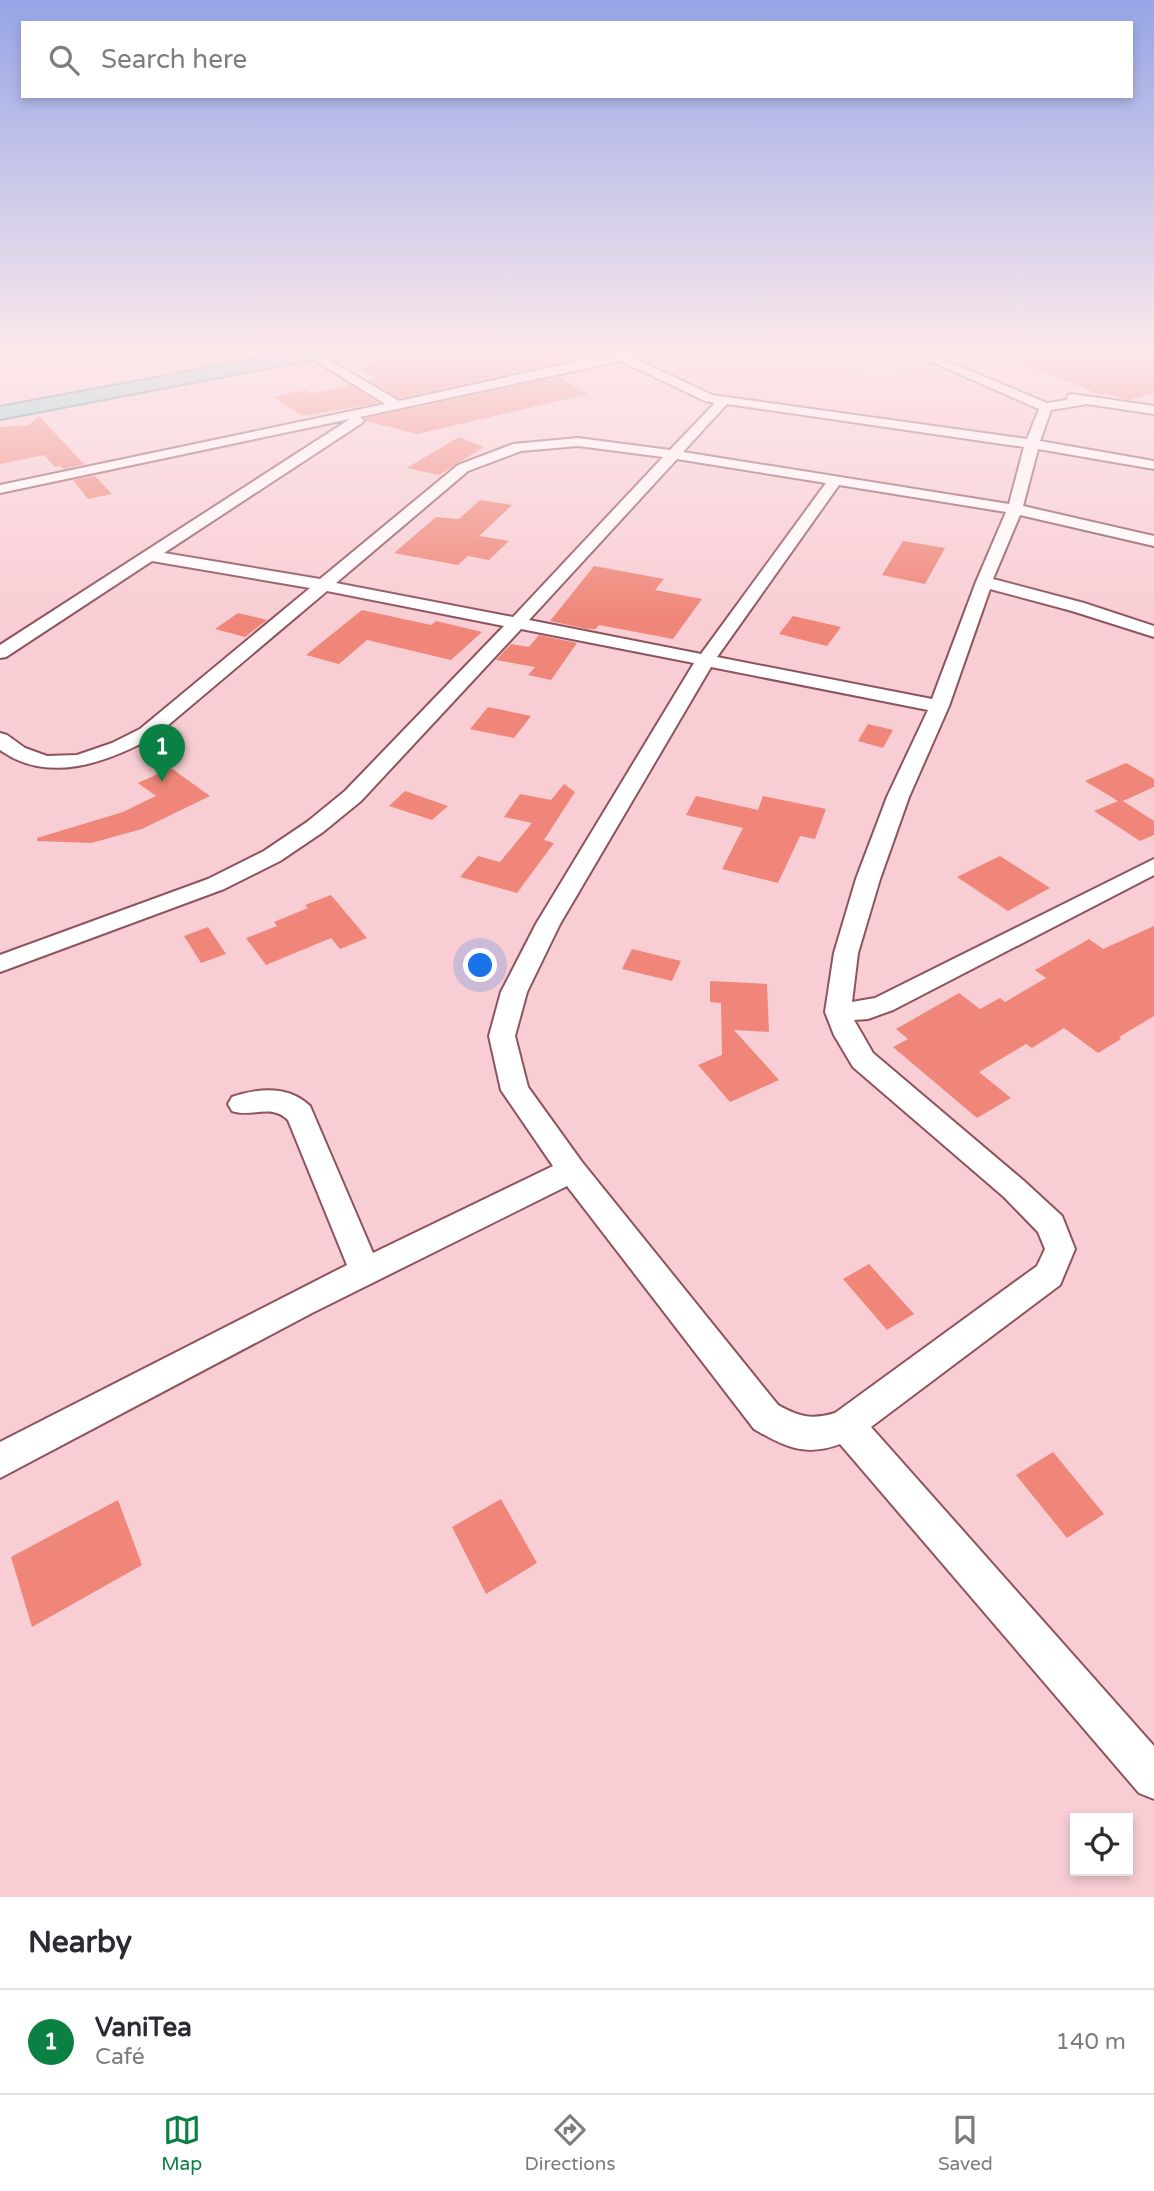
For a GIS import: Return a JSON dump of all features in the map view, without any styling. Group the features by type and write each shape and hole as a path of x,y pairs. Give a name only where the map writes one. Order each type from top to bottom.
{"street":[{"path":"0,489 237,440"},
{"path":"0,653 327,440"},
{"path":"0,950 156,900 216,884 272,856 316,827 344,804 379,760 679,440"},
{"path":"1001,440 1154,465"},
{"path":"834,482 706,659 548,924 514,992 502,1037 515,1090 572,1170 766,1417 794,1434 819,1436 846,1425 1049,1275 1060,1249 1051,1225 1014,1189 863,1060 847,1035 838,1012 846,953 868,879 898,797 939,706 984,582 1015,509 1034,440"},
{"path":"0,738 9,750 46,763 76,762 113,751 147,733 463,468 518,447 578,442 666,454 1015,509 1154,541"},
{"path":"151,556 323,585 509,624 706,659 939,706"},
{"path":"984,582 1078,607 1154,632"},
{"path":"838,1012 868,1010 884,1004 1154,866"},
{"path":"0,964 156,900"},
{"path":"242,1104 265,1099 281,1100 293,1105 300,1114 365,1271"},
{"path":"0,1461 365,1271 572,1170"},
{"path":"846,1425 1154,1778"}],"building":[{"path":"0,440 61,440 85,464 63,469 60,466 55,467 44,455 0,464"},
{"path":"455,440 465,440 484,447 439,475 407,468"},
{"path":"95,476 112,494 88,499 73,480"},
{"path":"480,500 512,505 479,536 509,541 489,560 468,556 458,565 394,553 436,517 459,519"},
{"path":"903,541 945,548 925,584 882,575"},
{"path":"594,566 664,579 655,590 702,599 673,639 599,625 596,629 587,629 550,621"},
{"path":"362,610 431,625 436,621 482,632 451,660 367,640 339,664 306,655"},
{"path":"238,613 267,620 245,637 215,629"},
{"path":"793,616 841,627 827,646 779,634"},
{"path":"539,635 577,643 551,680 528,675 535,667 496,660 511,644 529,647"},
{"path":"488,707 531,716 514,738 470,729"},
{"path":"868,724 893,730 883,748 858,741"},
{"path":"1126,763 1154,779 1154,787 1123,801 1154,821 1154,835 1140,841 1094,811 1118,801 1085,781"},
{"path":"171,768 210,796 142,829 91,843 37,841 37,838 123,812 156,796 138,783"},
{"path":"564,784 575,792 544,840 554,843 517,893 460,877 478,856 500,862 532,823 504,817 520,794 551,800"},
{"path":"405,791 448,806 432,820 389,806"},
{"path":"696,796 758,810 763,796 826,809 815,839 800,836 778,883 722,869 743,828 686,815"},
{"path":"1000,856 1050,888 1008,911 957,877"},
{"path":"331,895 367,938 340,949 331,938 266,965 246,938 277,926 274,922"},
{"path":"1154,926 1154,1016 1098,1053 1064,1028 1032,1048 1026,1044 979,1072 1011,1098 977,1118 893,1047 908,1039 896,1029 959,993 980,1009 1000,998 1005,1002 1046,978 1035,970 1089,939 1103,949"},
{"path":"208,927 226,954 201,963 184,936"},
{"path":"632,949 681,961 672,981 622,969"},
{"path":"710,981 767,984 769,1032 734,1030 779,1080 730,1102 698,1065 722,1055 721,1003 710,1002"},
{"path":"869,1264 914,1314 887,1330 843,1279"},
{"path":"1053,1452 1104,1514 1067,1538 1016,1475"},
{"path":"501,1499 537,1563 486,1594 452,1527"},
{"path":"118,1500 142,1565 32,1627 11,1557"}],"place":[{"name":"VaniTea","path":"162,782"}]}
